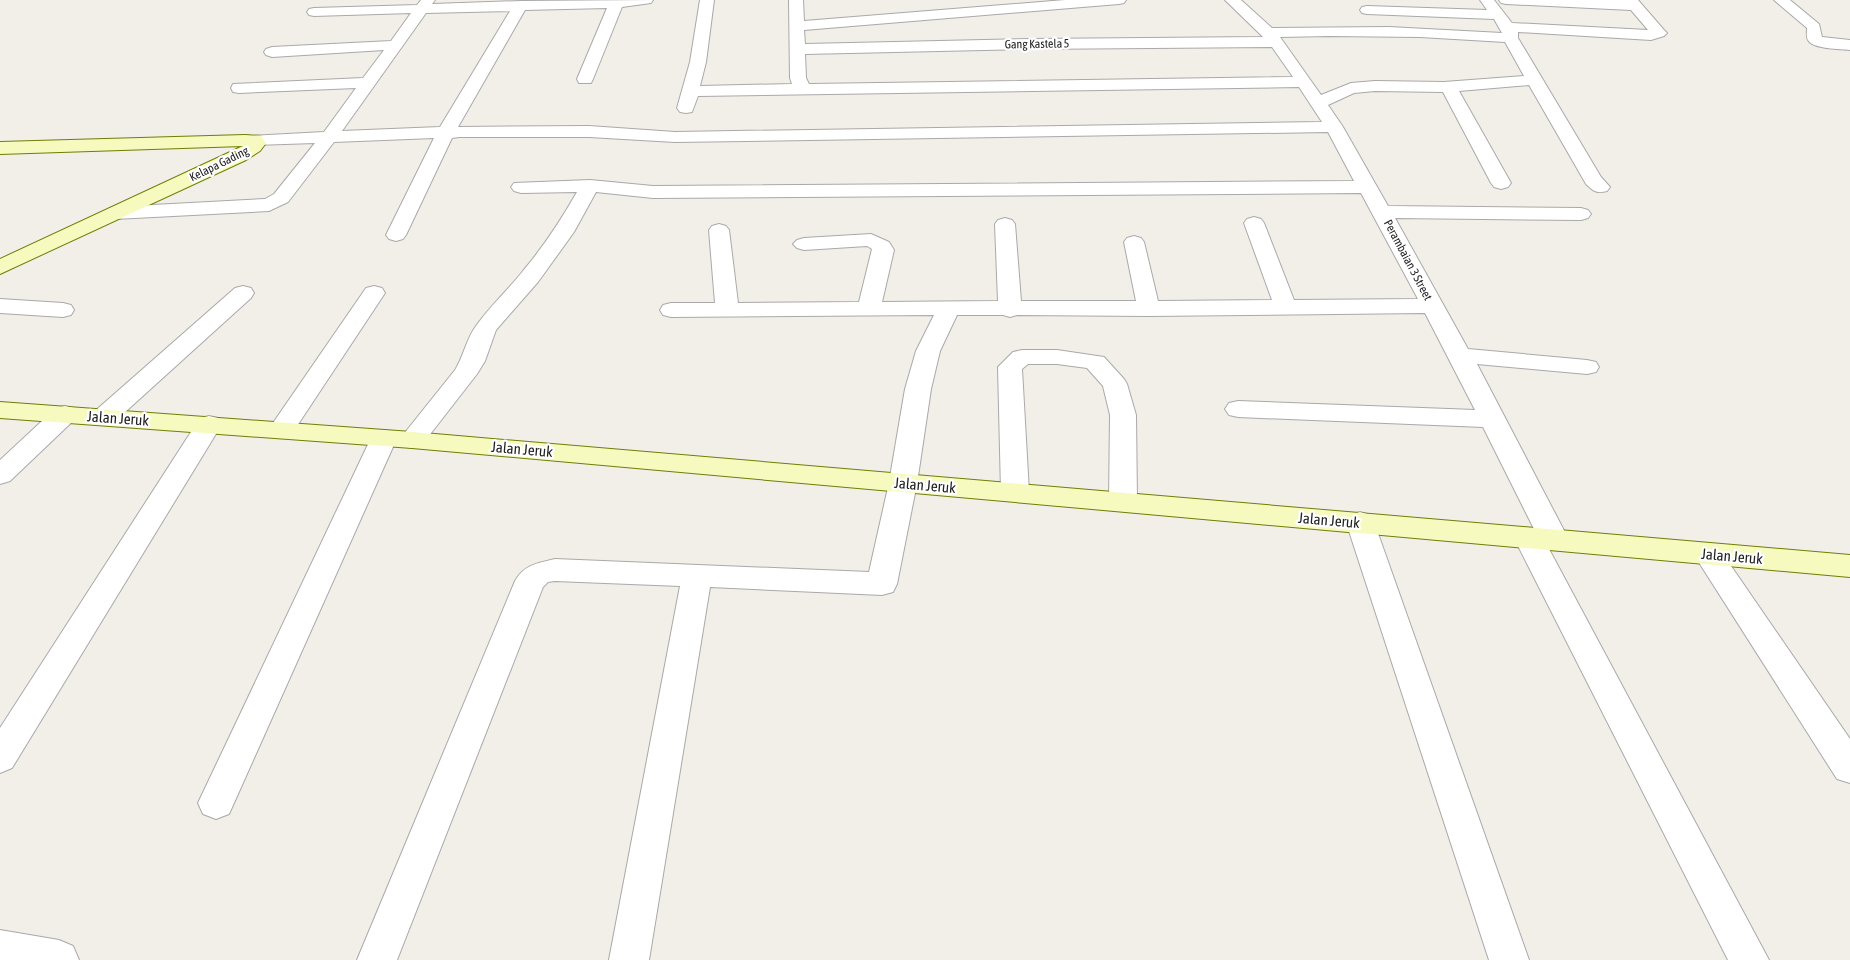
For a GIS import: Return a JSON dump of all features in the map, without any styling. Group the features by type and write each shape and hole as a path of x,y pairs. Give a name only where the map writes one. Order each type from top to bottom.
{"street":[{"path":"314,12 426,4 521,5 616,3 646,0"},
{"path":"686,108 698,62 707,0"},
{"path":"796,0 798,78 803,90"},
{"path":"796,26 1119,0"},
{"name":"Perambaian 3 Street","path":"1232,0 1272,38 1305,82 1317,104 1334,127 1460,356 1492,419 1542,539 1749,960"},
{"path":"1488,0 1593,180 1600,187"},
{"path":"1367,10 1505,27 1651,35 1659,33 1632,3 1506,0"},
{"path":"1781,0 1814,27 1832,28"},
{"path":"585,79 616,3"},
{"path":"116,213 269,205 280,198 328,137 426,4"},
{"path":"396,235 445,134 521,5"},
{"name":"Gang Kastela 5","path":"798,49 1272,38 1349,30 1455,34 1505,27"},
{"path":"1814,27 1815,40 1824,43 1850,45"},
{"path":"1030,44 1041,85"},
{"path":"272,52 394,46"},
{"path":"1317,104 1351,88 1374,86 1450,87 1536,80"},
{"path":"690,91 1305,82"},
{"path":"239,88 366,83"},
{"path":"1450,87 1501,183"},
{"path":"255,140 546,130 684,137 937,128 1140,131 1168,128 1334,127"},
{"name":"Kelapa Gading","path":"0,148 255,140 257,143 239,156 0,267"},
{"path":"521,186 590,186 653,192 1368,187"},
{"path":"216,804 398,439 465,374 473,361 485,329 558,241 590,186"},
{"path":"1382,212 1581,214"},
{"path":"1254,223 1286,308"},
{"path":"1005,224 1010,310"},
{"path":"719,230 727,309"},
{"path":"804,244 871,240 882,246 883,250 870,309"},
{"path":"1134,242 1149,309"},
{"path":"104,417 243,293"},
{"path":"282,429 374,293"},
{"path":"0,306 63,310"},
{"path":"671,310 1010,310 1432,306"},
{"path":"377,960 530,581 539,573 555,570 882,584 903,483 918,389 928,351 948,309"},
{"path":"1460,356 1587,367"},
{"path":"1015,492 1010,367 1022,357 1057,357 1095,362 1116,384 1123,415 1123,502"},
{"name":"Jalan Jeruk","path":"0,410 282,429 1850,566"},
{"path":"1238,410 1492,419"},
{"path":"0,475 65,414"},
{"path":"0,758 209,424"},
{"path":"1360,522 1509,960"},
{"path":"1708,554 1850,768"},
{"path":"629,960 697,577"},
{"path":"0,949 59,960"}]}
